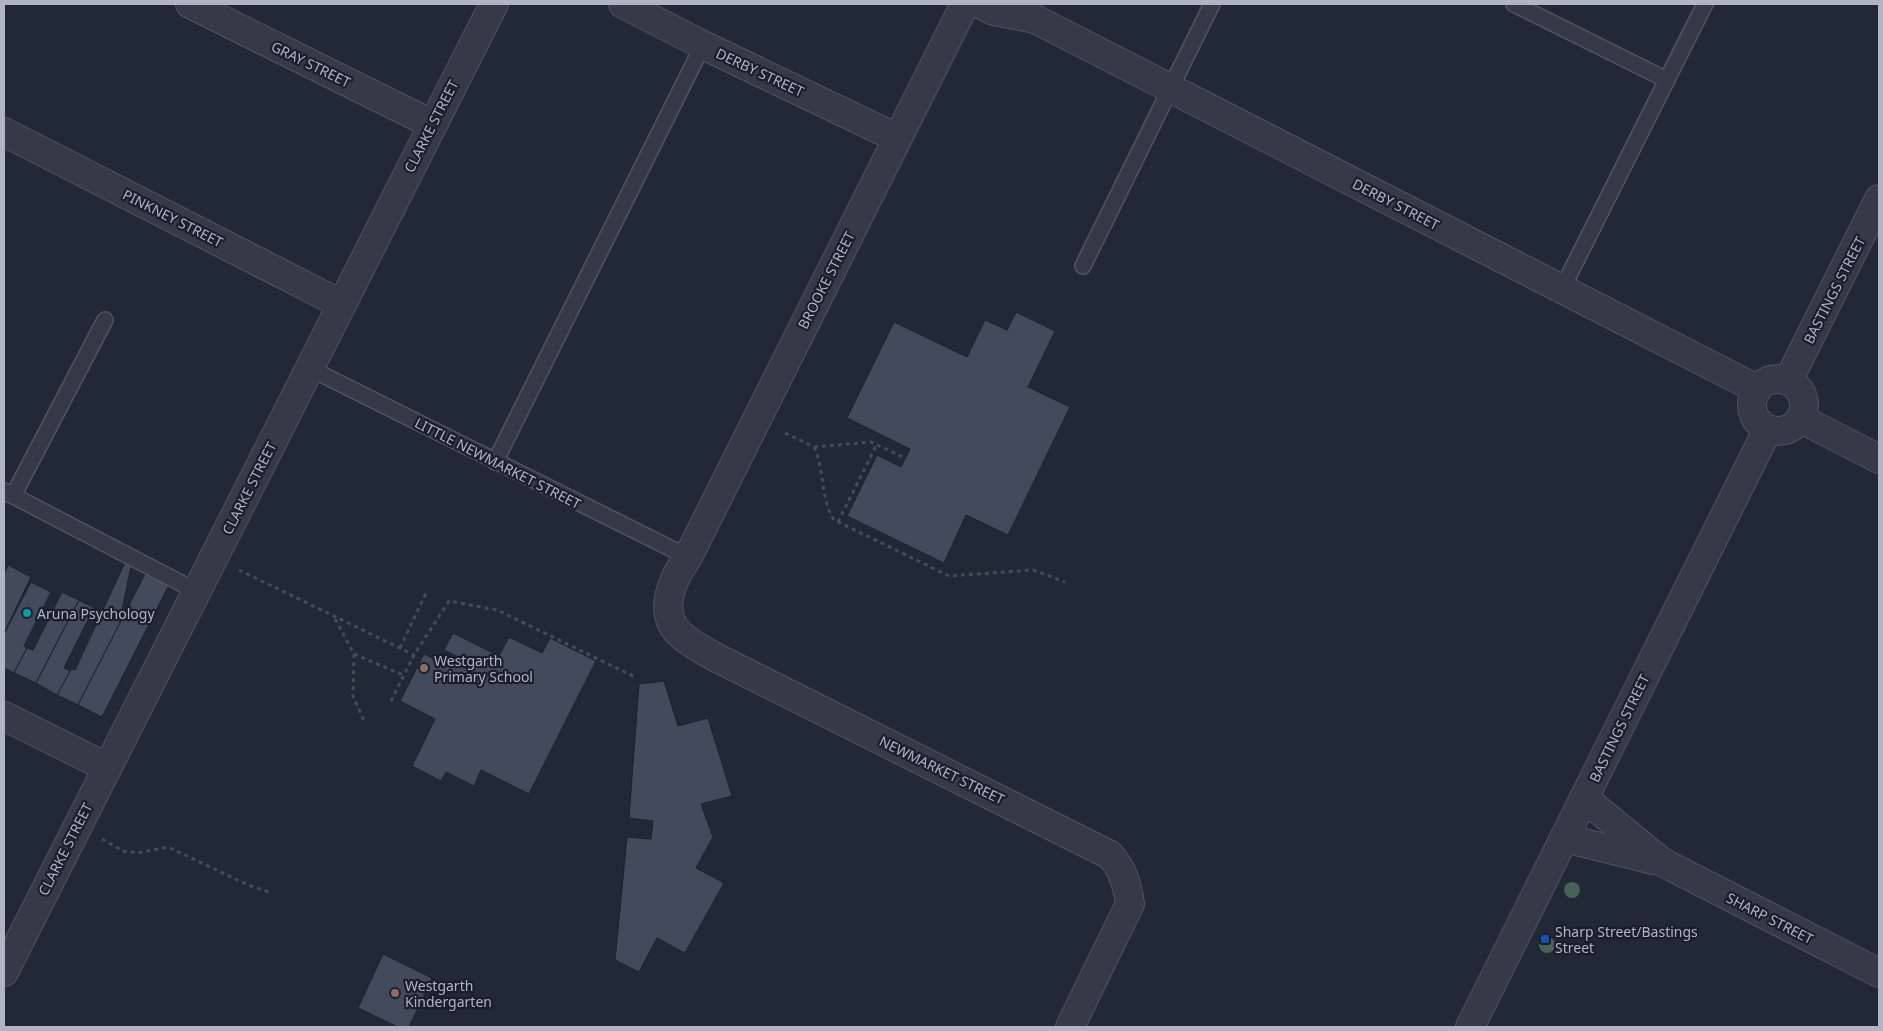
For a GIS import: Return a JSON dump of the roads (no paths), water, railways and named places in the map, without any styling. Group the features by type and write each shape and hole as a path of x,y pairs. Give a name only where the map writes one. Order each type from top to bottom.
{"street":[{"name":"GRAY STREET","path":"190,4 432,124"},
{"name":"CLARKE STREET","path":"4,972 106,767 494,4"},
{"name":"DERBY STREET","path":"623,4 703,45 898,138"},
{"name":"BROOKE STREET","path":"688,557 965,4"},
{"name":"DERBY STREET","path":"980,4 994,11 1026,11 1171,88 1758,389"},
{"name":"PINKNEY STREET","path":"4,132 341,304"},
{"name":"BASTINGS STREET","path":"1788,381 1879,199"},
{"path":"1771,380 1788,381 1800,390 1803,396 1803,412 1796,424 1782,431 1768,429 1761,424 1753,411 1754,396 1758,389 1771,380"},
{"path":"1800,419 1879,460"},
{"name":"BASTINGS STREET","path":"1470,1027 1768,429"},
{"name":"NEWMARKET STREET","path":"688,557 677,573 669,591 668,608 680,635 715,658 1094,846 1110,855 1120,867 1127,884 1130,904 1070,1027"},
{"path":"4,716 106,767"},
{"name":"SHARP STREET","path":"1584,798 1662,862 1879,973"},
{"name":"SHARP STREET","path":"1564,838 1662,862"}],"lane":[{"path":"1083,266 1212,4"},
{"path":"1514,4 1667,80"},
{"path":"1562,289 1705,4"},
{"path":"495,462 703,45"},
{"path":"105,320 8,493 196,592"},
{"name":"LITTLE NEWMARKET STREET","path":"309,368 688,557"}],"place":[{"name":"Aruna Psychology","path":"27,613"},
{"name":"Westgarth Primary School","path":"424,668"},
{"name":"Sharp Street/Bastings Street","path":"1545,939"},
{"name":"Westgarth Kindergarten","path":"395,993"}]}
